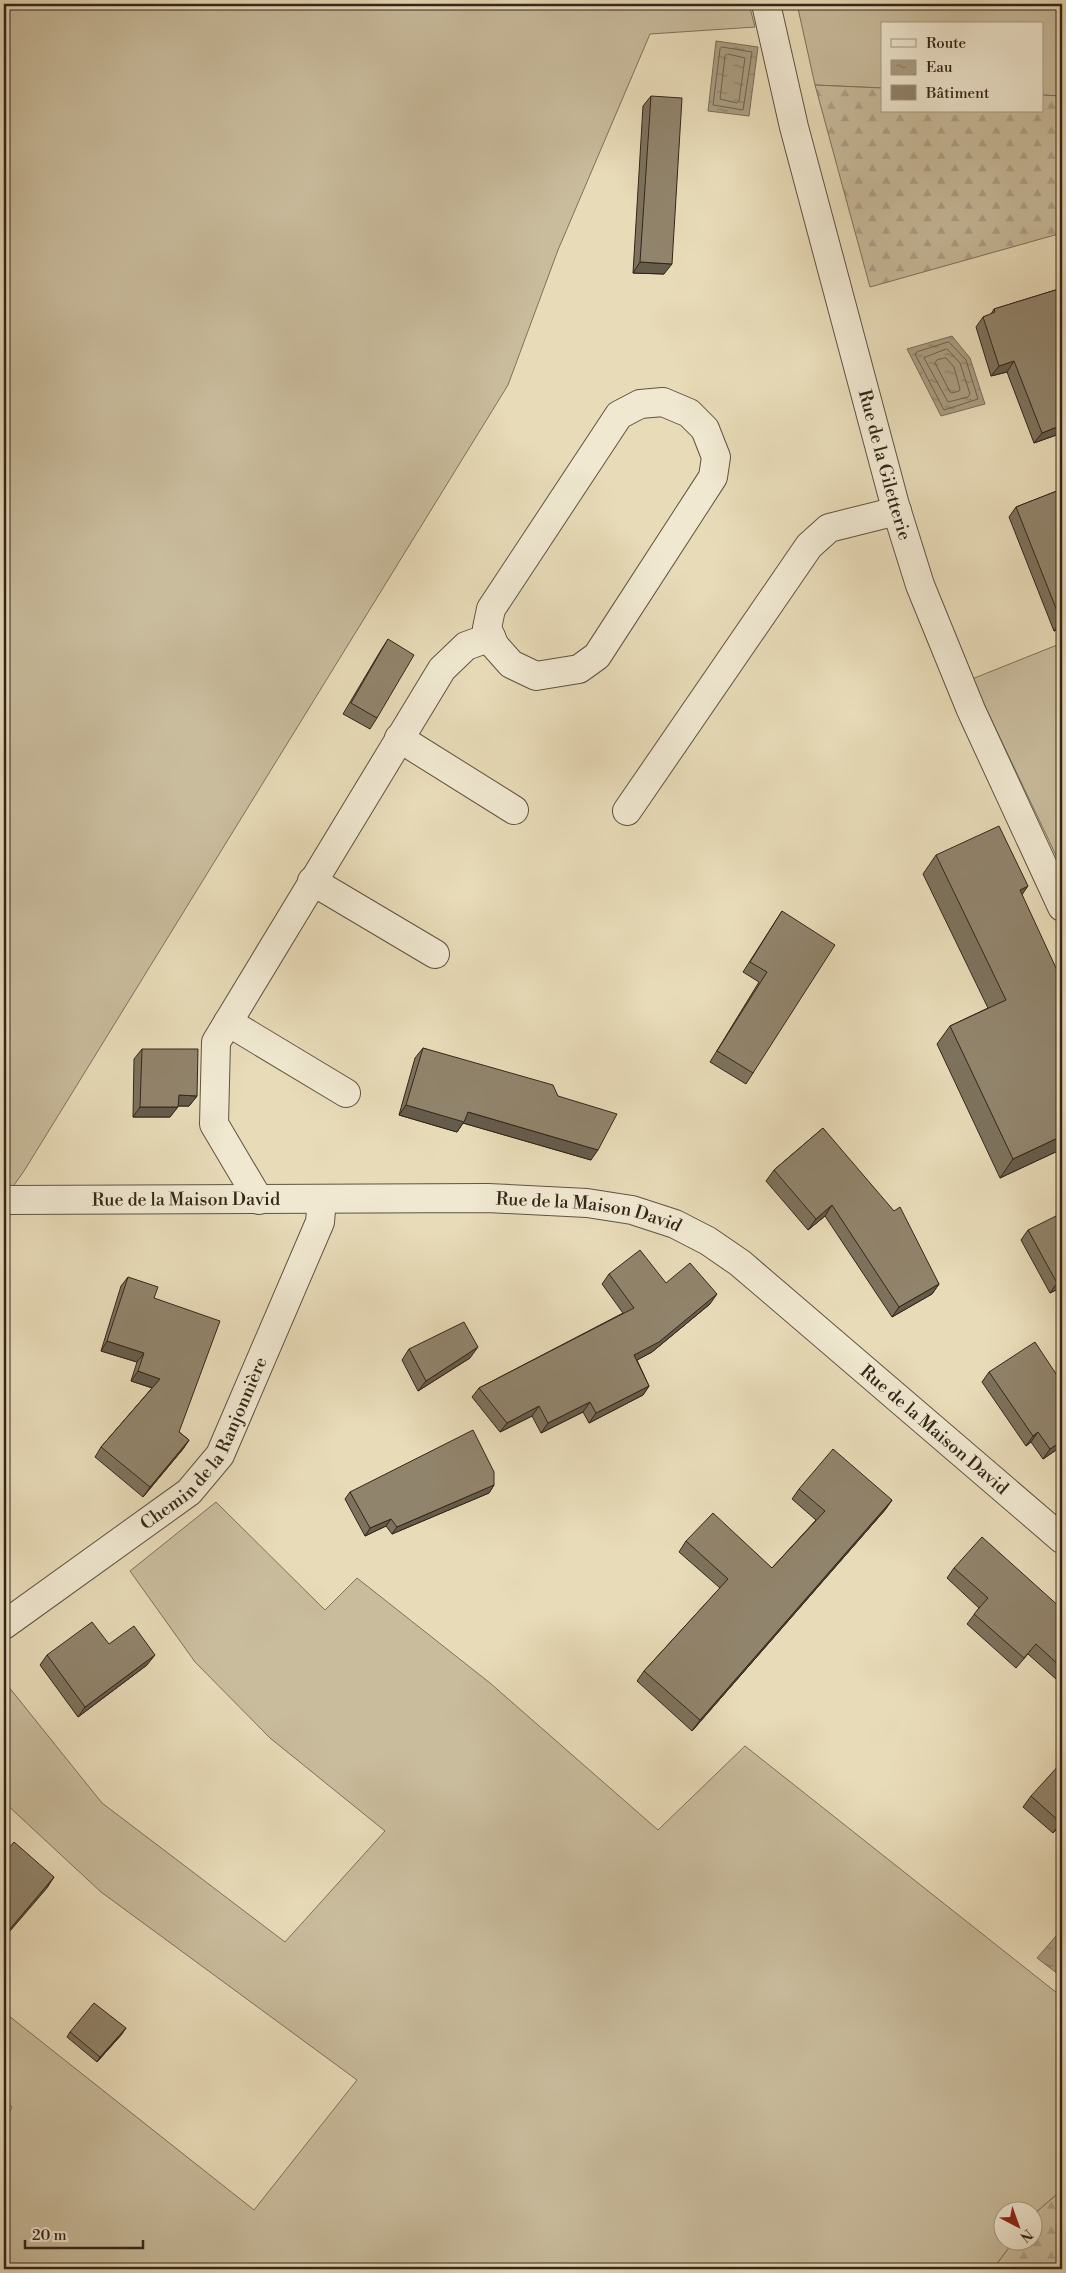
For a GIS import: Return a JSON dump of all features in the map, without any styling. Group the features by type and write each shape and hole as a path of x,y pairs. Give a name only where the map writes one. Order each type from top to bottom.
{"street":[{"name":"Rue de la Giletterie","path":"766,4 794,127 897,511 920,585 957,674 1062,907"},
{"path":"664,402 690,413 705,429 716,457 713,477 597,656 578,669 536,676 511,664 495,646 491,637 487,628 491,609 619,415 640,404 664,402"},
{"path":"627,811 808,546 829,528 897,511"},
{"path":"259,1200 214,1124 216,1042 442,669 466,646 491,637"},
{"path":"399,738 514,810"},
{"path":"312,881 434,954"},
{"path":"228,1022 346,1093"},
{"name":"Rue de la Maison David","path":"4,1200 488,1198 587,1203 632,1210 675,1224 708,1241 740,1263 1062,1539"},
{"name":"Chemin de la Ranjonnière","path":"4,1625 189,1492 220,1455 320,1222 322,1199"}],"green space":[{"path":"4,4 749,4 755,27 650,34 558,250 508,385 24,1171 4,1199"},
{"path":"797,4 1062,4 1062,96 1044,95 1044,22 881,22 881,88 815,85"},
{"path":"815,85 881,88 881,112 1044,112 1044,95 1062,96 1062,233 870,287"},
{"path":"1062,643 1062,868 972,679"},
{"path":"216,1502 325,1610 357,1578 490,1683 658,1830 745,1746 1062,1997 1062,2190 1044,2205 1044,2200 994,2200 994,2250 1007,2250 993,2269 4,2269 4,2123 12,2107 4,2100 4,2012 254,2210 357,2080 101,1892 4,1802 4,1681 102,1803 285,1942 385,1831 270,1738 195,1662 130,1571"},
{"path":"1062,2190 1062,2269 993,2269 1007,2250 1044,2250 1044,2205"}],"water":[{"path":"716,41 758,47 749,116 708,111"},
{"path":"952,336 970,358 985,404 941,416 907,349"},
{"path":"1062,1929 1062,1977 1037,1958"}],"building":[{"path":"651,96 682,98 672,264 640,262"},
{"path":"1062,288 1062,425 1042,433 1014,361 999,366 983,317 995,312 994,309"},
{"path":"1062,489 1062,620 1061,621 1016,507"},
{"path":"388,639 414,655 377,718 351,703"},
{"path":"999,826 1028,886 1020,890 1062,981 1062,1136 1013,1159 950,1026 1006,1000 936,855"},
{"path":"782,911 835,945 753,1073 717,1051 767,972 750,962"},
{"path":"423,1048 553,1085 558,1096 617,1114 598,1150 468,1112 464,1122 406,1105"},
{"path":"142,1049 198,1049 197,1096 179,1095 178,1107 140,1107"},
{"path":"823,1128 894,1211 900,1207 939,1284 899,1307 832,1205 816,1219 774,1170"},
{"path":"1062,1213 1062,1281 1057,1283 1028,1230"},
{"path":"640,1250 666,1283 690,1263 717,1294 659,1342 634,1355 649,1386 596,1413 590,1402 548,1423 539,1406 507,1423 479,1388 634,1308 609,1274"},
{"path":"128,1277 158,1287 154,1298 220,1321 179,1432 189,1440 150,1487 101,1447 160,1379 138,1371 144,1353 107,1341"},
{"path":"464,1322 478,1347 426,1381 409,1349"},
{"path":"1035,1342 1062,1383 1062,1441 1050,1449 1038,1432 1033,1436 989,1372"},
{"path":"473,1430 494,1472 494,1485 397,1527 391,1519 370,1528 350,1492"},
{"path":"833,1449 892,1500 700,1720 644,1671 728,1579 686,1541 713,1513 772,1568 825,1511 799,1489"},
{"path":"982,1537 1062,1609 1062,1668 1036,1644 1024,1658 974,1614 988,1598 954,1568"},
{"path":"92,1622 109,1644 134,1626 155,1655 85,1707 47,1655"},
{"path":"1060,1764 1062,1766 1061,1823 1031,1796"},
{"path":"14,1842 54,1877 4,1936 4,1854"},
{"path":"94,2003 126,2028 100,2057 70,2032"}]}
